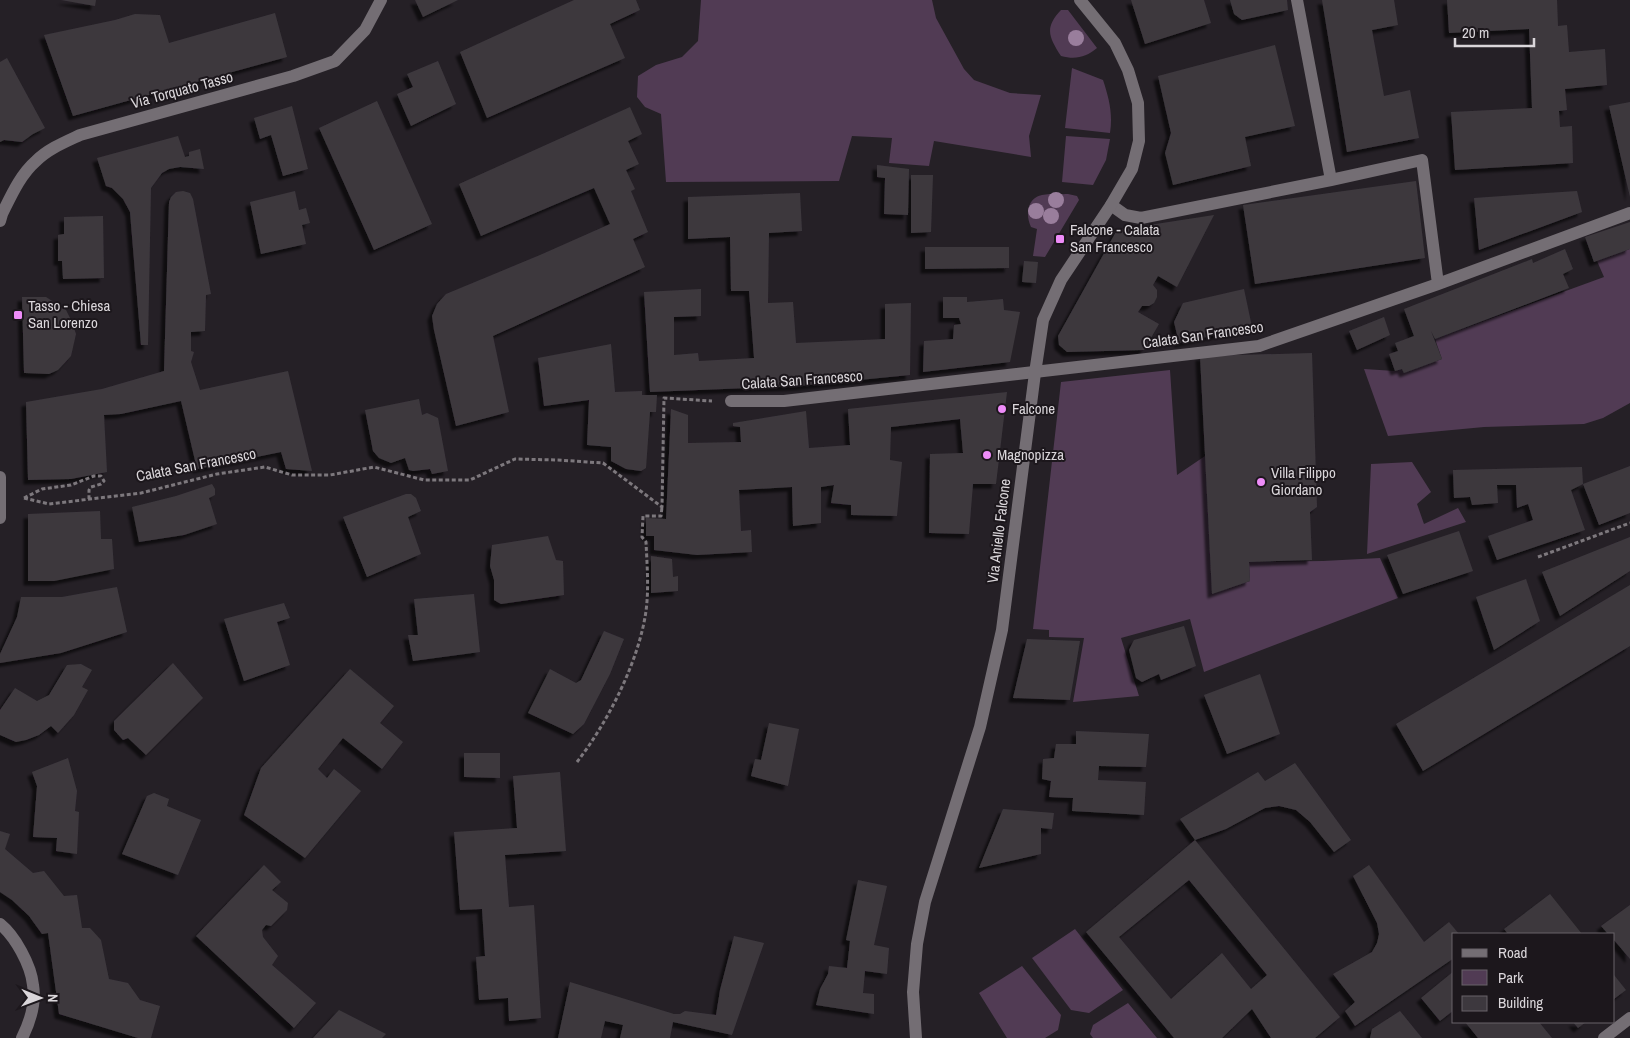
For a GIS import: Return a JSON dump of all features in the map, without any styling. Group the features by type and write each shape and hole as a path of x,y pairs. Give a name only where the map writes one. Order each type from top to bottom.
{"street":[{"name":"Via Torquato Tasso","path":"0,221 22,177 36,160 57,146 80,135 293,76 335,61 365,30 381,0"},
{"name":"Via Aniello Falcone","path":"916,1038 913,992 917,944 925,902 980,727 1002,630 1043,320 1061,280 1111,205 1132,169 1139,141 1138,102 1128,70 1115,43 1080,0"},
{"path":"1297,0 1331,180"},
{"path":"1111,205 1125,215 1141,218 1422,160 1438,284"},
{"name":"Calata San Francesco","path":"731,402 784,401 1259,346 1438,284 1630,212"},
{"path":"0,477 0,518"},
{"path":"0,924 7,929 20,947 33,984 30,1021 22,1038"},
{"path":"1604,1038 1630,1018"}],"path":[{"name":"Calata San Francesco","path":"662,507 664,398 731,402"},
{"name":"Calata San Francesco","path":"89,499 91,487 104,481 100,476 94,476 71,485 42,489 24,498 49,504 141,493 217,474 265,467 292,475 330,475 374,467 424,480 470,480 515,459 603,463 662,507"},
{"path":"577,762 589,747 604,721 627,676 641,640 647,609 646,542 642,537 643,516 661,516 662,507"},
{"path":"1538,557 1630,523"}],"green space":[{"path":"701,0 932,0 936,18 964,69 974,80 1010,93 1041,95 1029,136 1031,157 934,141 929,166 889,163 892,138 852,136 839,181 666,182 661,114 645,107 637,97 638,76 656,65 682,57 698,41"},
{"path":"1061,10 1068,10 1097,48 1089,54 1080,57 1061,56 1051,38 1050,27"},
{"path":"1072,68 1103,80 1110,106 1110,133 1065,128"},
{"path":"1066,136 1110,139 1106,160 1093,185 1062,182"},
{"path":"1045,194 1077,196 1079,200 1045,257 1033,256 1037,229 1031,227 1028,215 1029,207 1035,198"},
{"path":"1630,249 1630,403 1603,418 1584,424 1484,427 1388,436 1364,369 1395,371 1402,369 1404,373 1442,359 1435,339 1604,277 1597,261"},
{"path":"1170,370 1177,475 1205,456 1212,594 1250,581 1249,562 1380,558 1398,598 1204,672 1190,619 1121,638 1139,696 1073,702 1084,638 1049,637 1049,630 1033,629 1061,382"},
{"path":"1412,462 1431,492 1417,504 1424,524 1458,508 1466,522 1367,554 1371,464"},
{"path":"1075,929 1123,990 1089,1013 1071,1010 1032,958"},
{"path":"1022,966 1061,1015 1058,1030 1045,1038 1007,1038 979,993"},
{"path":"1128,1003 1157,1038 1093,1038 1090,1034 1093,1025"}],"building":[{"path":"61,0 96,0 95,6"},
{"path":"415,0 458,0 423,17"},
{"path":"574,0 636,0 640,10 610,24 625,58 487,118 460,52"},
{"path":"1131,0 1204,0 1211,23 1145,44"},
{"path":"1230,0 1287,0 1288,10 1242,20 1234,14"},
{"path":"1322,0 1394,0 1398,25 1372,30 1384,96 1410,90 1419,138 1347,152"},
{"path":"1447,0 1557,0 1558,26 1567,25 1569,52 1605,49 1607,85 1565,89 1567,110 1559,111 1560,127 1572,126 1573,163 1455,170 1451,112 1532,108 1529,29 1449,33"},
{"path":"275,13 287,57 73,116 44,35 135,14 160,15 169,43"},
{"path":"1275,45 1295,126 1245,137 1251,166 1173,185 1165,153 1171,133 1158,76"},
{"path":"7,58 45,128 22,142 4,140 0,142 0,62"},
{"path":"438,61 456,104 411,126 397,94 413,87 407,74"},
{"path":"377,101 432,224 374,250 319,128"},
{"path":"1630,102 1630,197 1609,106"},
{"path":"292,106 308,169 283,176 271,135 260,139 254,118"},
{"path":"630,107 642,134 628,141 639,164 626,170 635,189 631,191 648,232 633,239 645,267 493,336 509,412 456,426 434,330 432,316 437,304 446,294 610,224 594,188 481,236 459,184"},
{"path":"178,136 185,157 189,156 189,152 200,149 204,169 180,167 169,169 162,173 151,188 148,345 141,345 130,212 123,199 112,188 106,186 97,158"},
{"path":"877,165 909,169 908,215 884,214 885,178 877,177"},
{"path":"911,175 933,175 931,232 911,233"},
{"path":"1416,181 1425,258 1255,284 1243,205"},
{"path":"295,191 299,210 306,208 310,223 302,225 306,244 261,254 250,202"},
{"path":"1577,191 1582,212 1479,250 1474,198"},
{"path":"176,192 190,193 193,199 211,294 206,295 205,331 191,332 191,351 194,352 191,362 200,390 288,371 312,471 286,469 281,452 197,469 181,401 121,414 104,415 107,472 71,479 28,480 26,402 102,389 164,371 169,202"},
{"path":"800,193 802,231 769,233 768,303 793,302 796,343 885,339 885,304 911,303 910,375 798,386 650,392 644,292 701,289 701,316 674,317 674,355 698,353 699,361 754,358 749,291 731,291 730,237 688,239 688,197"},
{"path":"1214,215 1177,287 1158,276 1153,285 1157,290 1157,297 1154,303 1149,306 1142,306 1138,312 1159,324 1144,350 1067,352 1059,345 1058,336 1117,230"},
{"path":"103,216 104,278 63,279 62,261 58,261 58,235 64,234 64,217"},
{"path":"1630,222 1630,249 1594,262 1585,237"},
{"path":"925,247 1009,247 1009,268 925,269"},
{"path":"1565,249 1573,269 1563,274 1569,288 1435,339 1431,331 1442,359 1404,373 1402,369 1395,371 1389,354 1398,351 1395,343 1414,336 1404,309 1532,259 1533,263"},
{"path":"1024,261 1038,262 1036,283 1022,282"},
{"path":"1244,289 1252,327 1179,343 1174,322 1183,303"},
{"path":"22,297 46,297 66,310 72,322 76,334 71,356 58,370 49,374 24,373"},
{"path":"943,297 967,297 967,302 1003,299 1004,310 1020,312 1010,362 923,372 924,341 953,339 954,325 961,324 959,318 943,318"},
{"path":"1384,317 1390,335 1357,350 1349,331"},
{"path":"611,344 615,392 642,391 642,395 657,395 656,412 650,412 646,468 641,471 626,469 611,461 611,447 587,445 589,400 544,406 538,358"},
{"name":"Villa Filippo Giordano","path":"1312,353 1317,507 1310,512 1312,560 1249,562 1250,581 1212,594 1200,356"},
{"path":"1007,392 996,484 973,484 969,534 929,533 930,454 963,453 960,419 891,427 890,460 902,462 897,516 851,515 851,505 831,503 834,485 821,487 821,523 793,526 792,487 739,490 741,531 751,530 752,552 697,555 654,550 654,536 646,536 646,518 666,519 671,409 688,415 688,443 741,442 740,427 733,426 733,423 806,411 809,448 850,445 848,409"},
{"path":"419,399 422,415 427,413 438,418 448,471 432,474 430,469 409,470 405,458 391,463 379,458 373,451 365,410"},
{"path":"1630,466 1630,513 1599,525 1583,484"},
{"path":"1582,467 1583,484 1571,490 1585,530 1497,560 1488,536 1533,520 1528,504 1517,508 1516,485 1497,485 1498,503 1472,505 1470,497 1454,498 1453,470"},
{"path":"212,484 215,489 215,495 209,498 217,524 184,535 139,542 132,507 176,496"},
{"path":"406,494 411,494 416,498 421,511 408,517 421,554 367,577 343,517"},
{"path":"100,511 101,539 112,539 114,569 54,581 28,581 28,514"},
{"path":"1459,531 1473,571 1403,594 1387,555"},
{"path":"548,536 556,560 563,561 564,595 501,604 494,600 494,580 490,566 492,545"},
{"path":"1630,537 1630,571 1560,616 1542,572"},
{"path":"651,556 672,559 673,577 678,576 678,591 651,593"},
{"path":"1526,579 1540,621 1494,650 1476,597"},
{"path":"1630,585 1630,646 1423,771 1396,724"},
{"path":"117,587 127,632 61,653 0,663 0,654 17,617 21,597 62,597"},
{"path":"474,594 480,652 413,661 408,635 418,635 414,599"},
{"path":"284,603 290,618 277,622 290,665 244,681 224,619"},
{"path":"1184,626 1196,666 1161,680 1159,674 1142,682 1136,678 1129,650 1134,640"},
{"path":"604,631 624,639 610,674 584,724 573,734 528,713 550,669 576,683 581,680"},
{"path":"1027,639 1080,641 1070,700 1013,698"},
{"path":"173,663 203,698 146,755 128,738 123,740 114,730 114,721"},
{"path":"81,664 92,670 82,687 88,690 74,715 58,733 51,726 39,735 16,742 0,735 0,710 15,688 37,701 49,695 67,665"},
{"path":"350,669 394,706 380,723 403,742 382,769 343,738 318,769 327,778 334,769 361,791 305,858 244,815 261,768"},
{"path":"1260,674 1280,734 1227,754 1204,695"},
{"path":"769,723 799,729 788,786 751,776 755,759 761,760"},
{"path":"1076,731 1149,734 1146,767 1099,766 1098,780 1146,782 1144,815 1072,811 1073,798 1049,797 1051,781 1042,779 1043,759 1054,758 1056,744 1076,744"},
{"path":"464,753 500,753 500,778 464,777"},
{"path":"68,758 77,791 75,811 79,812 77,854 56,851 57,838 33,837 37,786 32,772"},
{"path":"1295,763 1351,840 1334,852 1310,822 1296,810 1279,806 1265,808 1226,829 1195,840 1180,819 1258,772 1265,781"},
{"path":"560,772 566,851 505,855 509,907 534,905 541,1018 509,1021 508,998 479,1000 476,957 485,956 482,909 460,910 454,832 517,828 513,776"},
{"path":"154,793 169,799 167,806 201,820 178,875 122,854 147,796"},
{"path":"1003,809 1054,813 1052,829 1041,828 1041,854 979,868"},
{"path":"0,831 10,834 5,849 33,873 44,871 64,896 77,895 82,928 90,928 101,940 109,979 128,983 140,1000 160,1006 151,1038 138,1038 59,1014 48,933 42,934 29,916 0,892"},
{"path":"1195,840 1340,1017 1315,1038 1271,1038 1252,1009 1222,1038 1174,1038 1086,932","holes":["1189,880 1267,975 1251,989 1222,953 1171,999 1119,937"]},
{"path":"264,865 281,882 272,890 288,903 287,910 271,926 266,925 262,930 263,937 278,956 272,965 316,1003 294,1028 196,936"},
{"path":"1369,865 1424,942 1449,922 1458,933 1452,933 1452,959 1355,1026 1345,1011 1355,1002 1333,974 1372,952 1379,934 1377,923 1353,876"},
{"path":"858,880 887,886 874,945 889,948 887,974 865,971 863,993 874,994 874,1014 816,1005 820,989 828,974 829,966 847,968 850,941 846,940"},
{"path":"1550,894 1581,933 1507,933 1504,929"},
{"path":"1630,905 1630,959 1615,941 1615,933 1607,933 1601,926"},
{"path":"734,936 764,943 732,1035 673,1022 670,1038 620,1038 623,1025 605,1021 601,1038 558,1038 570,982 674,1014 680,1014 685,1011 716,1015 720,990"},
{"path":"1452,973 1452,1012 1440,1021 1421,998"},
{"path":"1615,976 1626,990 1615,998"},
{"path":"339,1010 386,1034 382,1038 313,1038"},
{"path":"1400,1011 1422,1038 1370,1038 1372,1029"},
{"path":"1466,1023 1540,1023 1552,1038 1478,1038"},
{"path":"1574,1023 1585,1023 1578,1028"}],"place":[{"name":"Falcone - Calata San Francesco","path":"1060,239"},
{"name":"Tasso - Chiesa San Lorenzo","path":"18,315"},
{"name":"Falcone","path":"1002,409"},
{"name":"Magnopizza","path":"987,455"},
{"name":"Villa Filippo Giordano","path":"1261,482"}]}
